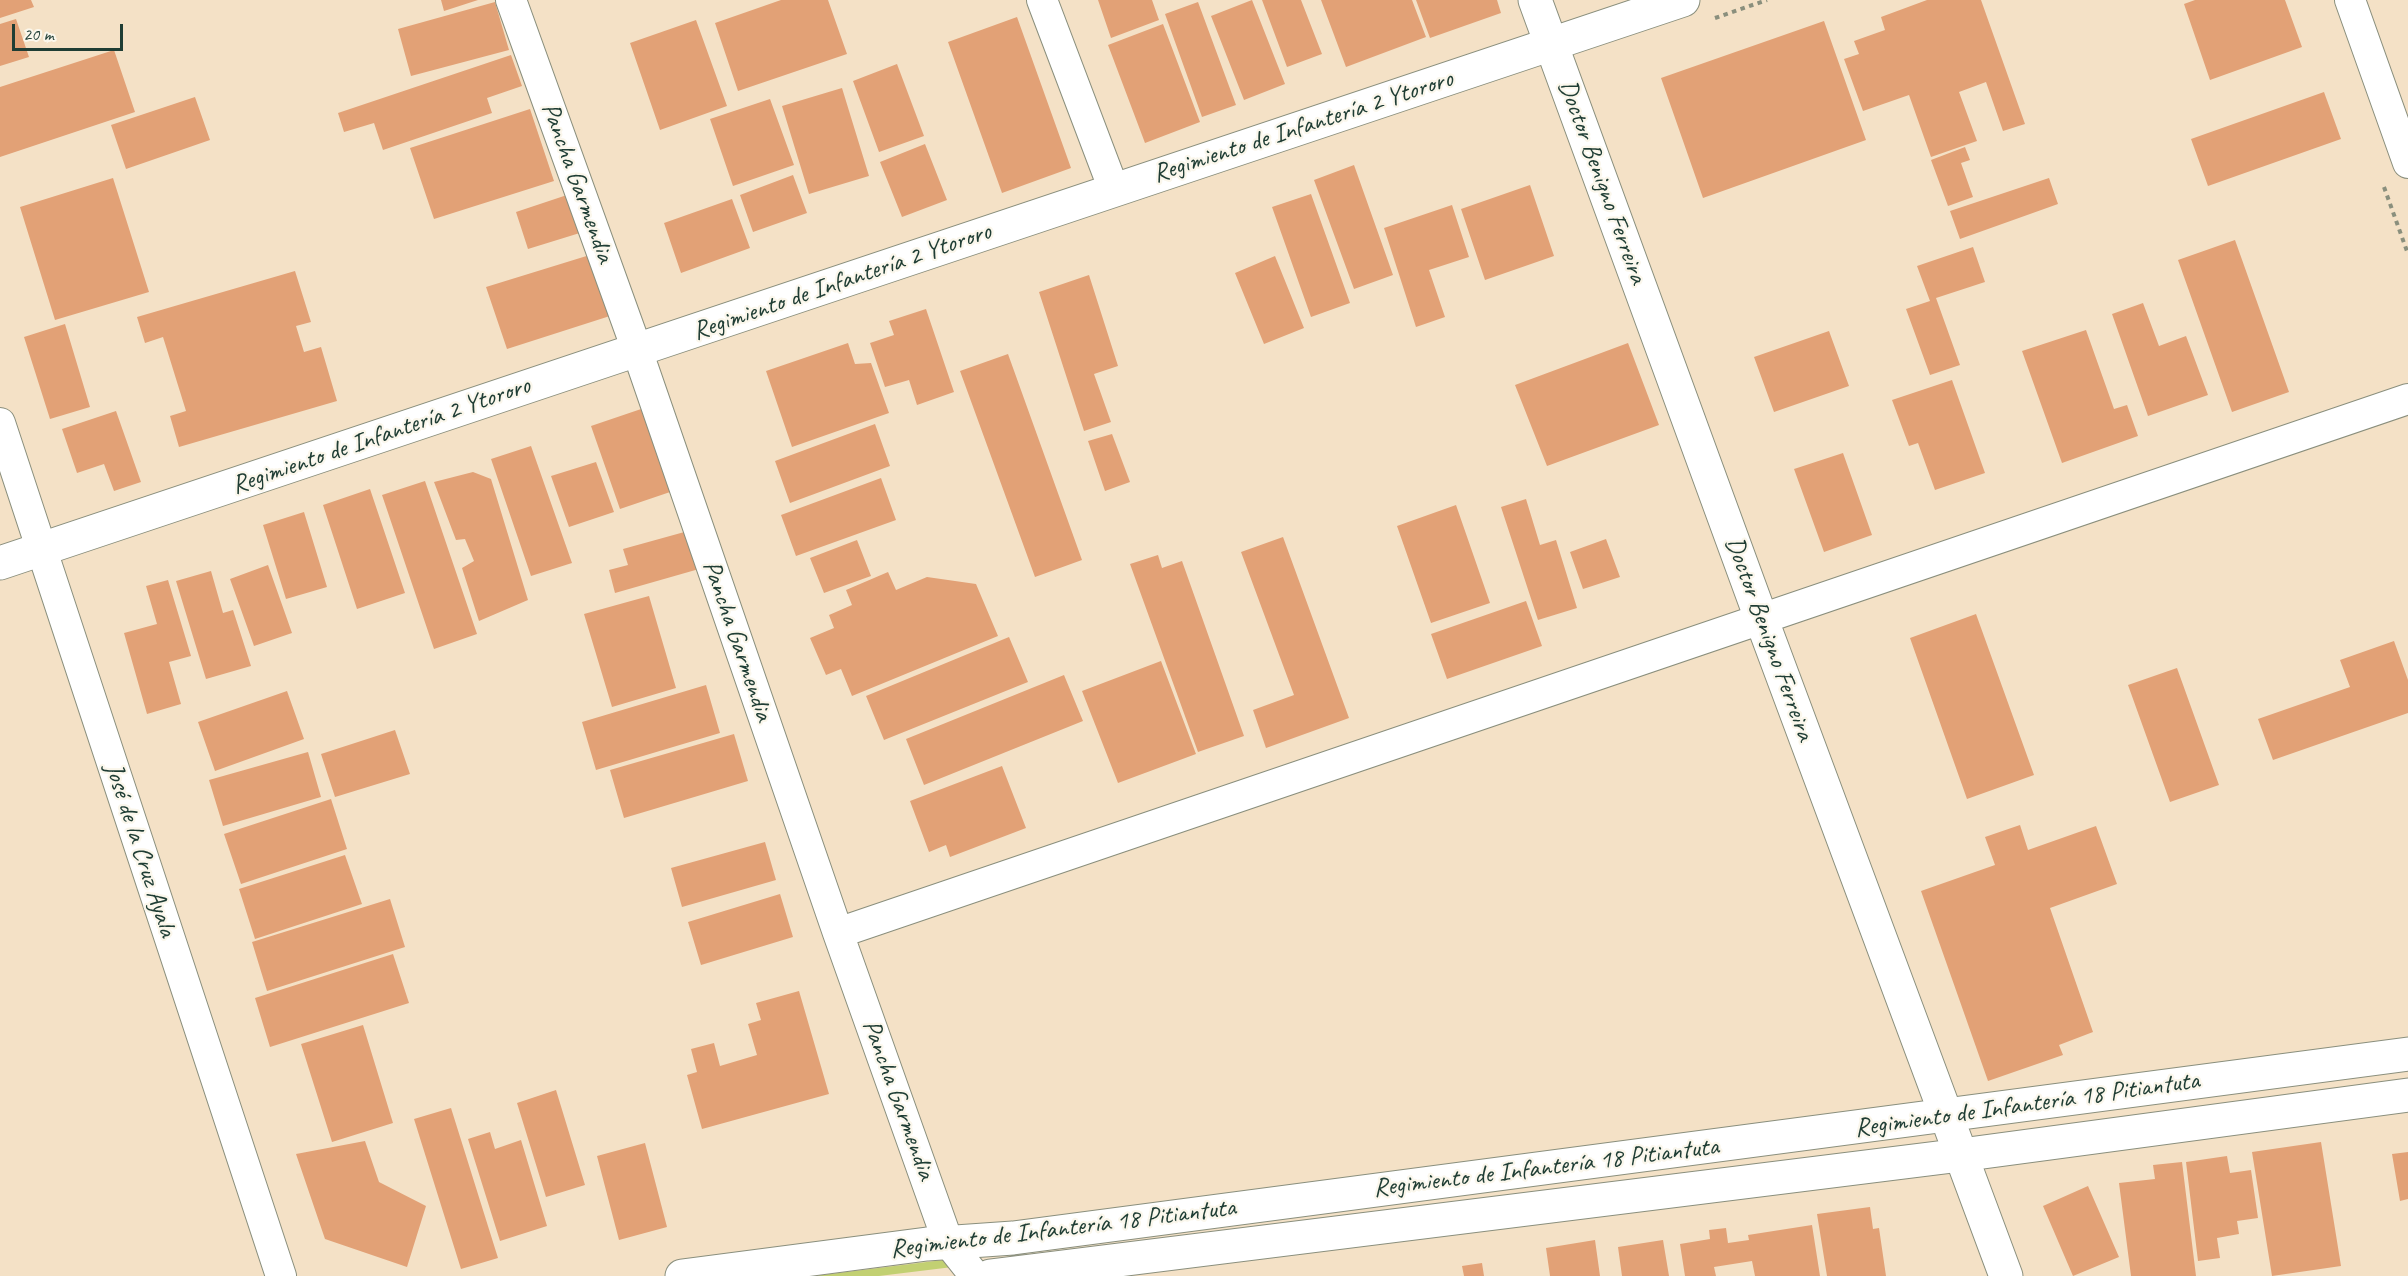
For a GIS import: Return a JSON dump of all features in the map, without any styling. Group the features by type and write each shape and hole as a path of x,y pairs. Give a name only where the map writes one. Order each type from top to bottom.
{"main road":[{"name":"Doctor Benigno Ferreira","path":"1535,0 1945,1117 2006,1276"},
{"name":"Regimiento de Infantería 2 Ytororo","path":"0,563 1683,0"},
{"name":"Regimiento de Infantería 18 Pitiantuta","path":"682,1276 948,1242 1013,1238 1945,1117 2408,1054"},
{"name":"Regimiento de Infantería 18 Pitiantuta","path":"990,1276 1961,1155 2408,1095"}],"street":[{"name":"Pancha Garmendia","path":"511,0 637,350 838,933 948,1242 975,1276"},
{"path":"1042,0 1114,190"},
{"path":"2350,0 2408,163"},
{"path":"838,933 2408,399"},
{"name":"José de la Cruz Ayala","path":"0,423 281,1276"}],"green space":[{"path":"967,1257 969,1265 879,1276 814,1276"}],"building":[{"path":"0,0 31,0 34,7 0,18"},
{"path":"441,0 478,0 444,11"},
{"path":"781,0 828,0 847,54 738,91 715,23"},
{"path":"1098,0 1152,0 1159,20 1111,38"},
{"path":"1252,0 1285,84 1244,100 1211,16"},
{"path":"1262,0 1301,0 1322,54 1287,67"},
{"path":"1321,0 1412,0 1426,37 1346,67"},
{"path":"1416,0 1497,0 1501,13 1430,38"},
{"path":"1927,0 1981,0 2025,124 2003,131 1986,82 1959,92 1977,141 1931,157 1909,95 1863,111 1844,59 1859,54 1854,41 1885,30 1881,17"},
{"path":"2195,0 2285,0 2302,47 2210,80 2184,4"},
{"path":"495,2 509,50 411,76 398,29"},
{"path":"1198,2 1236,105 1202,117 1165,14"},
{"path":"1017,17 1071,168 1002,193 948,42"},
{"path":"16,19 29,57 0,66 0,24"},
{"path":"696,20 727,106 660,130 630,43"},
{"path":"1824,21 1866,140 1703,198 1661,78"},
{"path":"1163,24 1200,122 1145,143 1108,45"},
{"path":"114,50 135,112 0,157 0,87"},
{"path":"511,55 522,86 487,98 492,113 383,150 374,123 344,132 338,113"},
{"path":"897,64 924,136 879,152 853,81"},
{"path":"842,88 869,176 809,194 782,106"},
{"path":"2324,92 2341,139 2208,186 2191,139"},
{"path":"195,97 210,140 126,169 111,125"},
{"path":"770,99 794,165 733,186 710,119"},
{"path":"530,109 554,181 434,219 410,148"},
{"path":"925,144 947,200 902,217 880,162"},
{"path":"1965,147 1970,160 1961,163 1973,197 1948,206 1931,160"},
{"path":"1354,165 1393,275 1354,289 1314,180"},
{"path":"793,175 807,213 753,232 740,195"},
{"path":"113,178 149,292 55,320 20,207"},
{"path":"2049,178 2058,204 1960,239 1950,211"},
{"path":"1530,185 1554,256 1485,280 1461,209"},
{"path":"570,194 583,232 528,249 516,212"},
{"path":"1311,194 1350,303 1311,317 1272,207"},
{"path":"732,199 750,248 681,273 664,223"},
{"path":"1452,205 1469,257 1429,270 1445,317 1416,327 1384,228"},
{"path":"2235,240 2289,392 2232,412 2178,260"},
{"path":"1973,247 1985,282 1936,298 1960,365 1930,375 1906,309 1930,301 1917,266"},
{"path":"593,254 613,315 507,349 486,287"},
{"path":"1275,256 1304,328 1264,344 1235,273"},
{"path":"295,271 311,322 296,326 304,352 321,347 337,401 179,447 170,416 186,411 163,337 145,343 137,317"},
{"path":"1089,275 1118,366 1094,374 1111,422 1084,431 1039,292"},
{"path":"2143,303 2159,346 2186,336 2208,395 2148,416 2112,314"},
{"path":"926,309 954,392 917,405 909,380 885,387 870,343 894,335 889,321"},
{"path":"65,324 90,407 50,419 24,337"},
{"path":"2086,330 2114,409 2127,405 2138,436 2062,463 2022,351"},
{"path":"1829,331 1849,386 1774,412 1754,357"},
{"path":"848,343 855,364 871,363 889,413 792,447 766,371"},
{"path":"1628,343 1659,425 1547,466 1515,385"},
{"path":"1008,354 1082,560 1035,577 960,371"},
{"path":"1952,380 1985,473 1935,490 1918,443 1909,446 1892,400"},
{"path":"647,407 676,490 620,509 591,426"},
{"path":"116,411 141,482 114,491 104,464 77,473 62,429"},
{"path":"875,424 890,466 790,503 775,461"},
{"path":"1112,434 1130,482 1105,491 1088,441"},
{"path":"531,446 572,563 531,576 491,459"},
{"path":"1843,453 1872,535 1824,552 1794,469"},
{"path":"596,462 614,512 569,527 551,476"},
{"path":"473,472 491,479 528,600 479,621 462,568 474,561 465,539 456,540 434,482"},
{"path":"881,478 896,520 796,556 781,515"},
{"path":"425,481 477,634 434,649 382,495"},
{"path":"370,489 405,593 357,609 323,505"},
{"path":"1526,499 1540,545 1556,540 1577,608 1538,620 1501,507"},
{"path":"1456,505 1490,603 1431,623 1397,526"},
{"path":"304,512 327,587 286,599 263,525"},
{"path":"688,531 699,569 615,593 609,570 628,565 623,549"},
{"path":"1283,537 1349,718 1266,748 1253,710 1294,695 1241,552"},
{"path":"1606,539 1620,577 1583,589 1570,552"},
{"path":"857,540 871,576 824,593 810,558"},
{"path":"1158,555 1162,568 1182,561 1244,736 1198,752 1130,564"},
{"path":"268,565 292,633 254,646 230,579"},
{"path":"211,571 223,613 233,610 251,666 206,679 176,581"},
{"path":"888,572 896,590 927,577 976,584 998,636 852,696 841,669 826,675 810,638 834,628 829,615 852,605 846,590"},
{"path":"168,580 191,656 169,662 181,704 147,714 124,633 157,624 146,586"},
{"path":"649,596 676,688 612,707 584,614"},
{"path":"1526,601 1542,646 1447,679 1431,634"},
{"path":"1976,614 2034,775 1967,799 1910,638"},
{"path":"1009,637 1028,682 884,740 866,696"},
{"path":"2394,641 2408,680 2408,713 2273,760 2258,719 2350,687 2340,660"},
{"path":"1161,661 1196,754 1118,783 1082,691"},
{"path":"2177,668 2219,785 2170,802 2128,685"},
{"path":"1064,675 1083,721 924,785 906,739"},
{"path":"706,685 720,733 596,770 582,722"},
{"path":"287,691 304,739 215,771 198,722"},
{"path":"395,730 410,774 335,797 321,754"},
{"path":"734,734 748,781 624,818 610,770"},
{"path":"308,752 321,797 223,826 209,780"},
{"path":"1002,766 1026,828 950,857 946,845 929,852 910,801"},
{"path":"331,799 347,849 241,884 224,834"},
{"path":"2020,825 2028,850 2096,826 2117,884 2050,908 2093,1032 2059,1045 2063,1055 1988,1081 1921,891 1995,865 1985,837"},
{"path":"765,842 776,880 682,907 671,868"},
{"path":"345,855 362,904 255,939 239,889"},
{"path":"780,894 793,937 701,965 688,922"},
{"path":"390,899 405,947 267,991 252,942"},
{"path":"393,954 409,1003 270,1047 255,998"},
{"path":"799,991 829,1094 702,1129 687,1075 697,1072 691,1049 714,1043 720,1066 757,1055 748,1024 761,1020 756,1003"},
{"path":"363,1025 393,1123 332,1142 301,1044"},
{"path":"556,1090 585,1185 546,1197 517,1103"},
{"path":"451,1108 498,1258 461,1269 414,1119"},
{"path":"490,1132 495,1149 521,1140 547,1226 500,1241 468,1139"},
{"path":"365,1141 379,1182 426,1206 407,1267 325,1239 296,1154"},
{"path":"2321,1142 2341,1266 2272,1276 2252,1152"},
{"path":"645,1143 667,1227 619,1240 597,1156"},
{"path":"2408,1152 2408,1199 2400,1201 2392,1154"},
{"path":"2227,1156 2230,1173 2251,1170 2258,1218 2237,1221 2239,1234 2217,1238 2220,1258 2198,1261 2186,1162"},
{"path":"2182,1162 2196,1276 2131,1276 2119,1183 2155,1179 2153,1165"},
{"path":"2088,1186 2119,1257 2073,1276 2043,1206"},
{"path":"1870,1207 1873,1229 1879,1228 1886,1276 1827,1276 1817,1214"},
{"path":"1812,1225 1820,1276 1755,1276 1752,1261 1714,1267 1716,1276 1685,1276 1680,1244 1710,1239 1709,1230 1726,1228 1728,1243 1749,1240 1748,1235"},
{"path":"1595,1240 1600,1276 1550,1276 1546,1248"},
{"path":"1663,1240 1669,1276 1622,1276 1618,1247"},
{"path":"1482,1263 1484,1276 1464,1276 1462,1266"}]}
